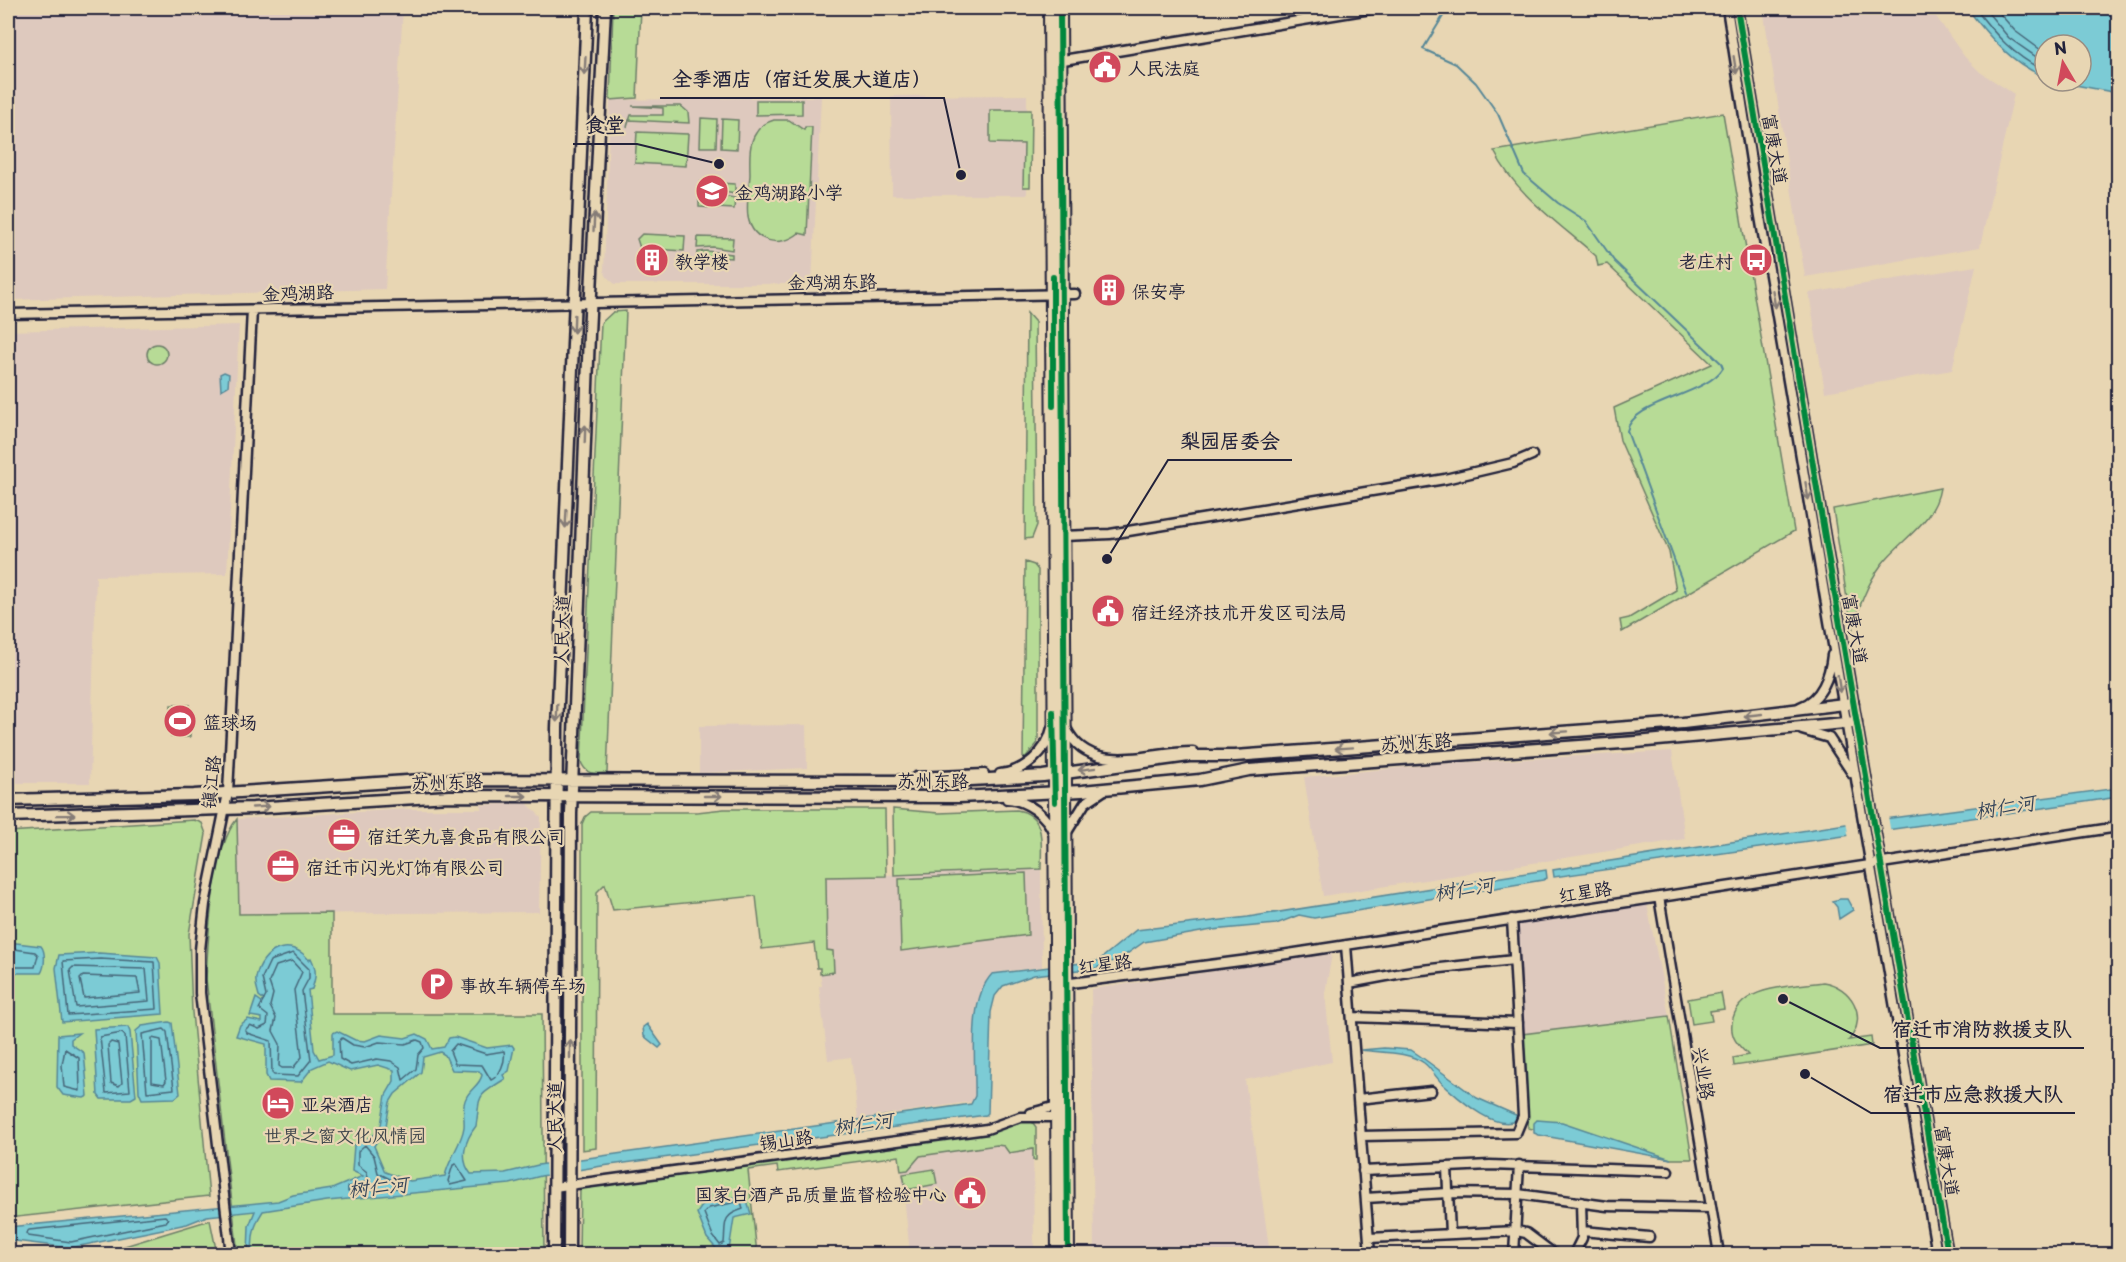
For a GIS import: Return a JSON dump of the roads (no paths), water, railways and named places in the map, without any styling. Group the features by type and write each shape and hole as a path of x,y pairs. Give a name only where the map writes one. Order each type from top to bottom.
{"highway":[{"path":"1050,8 1056,61 1064,294 1063,536 1058,722"},
{"path":"1056,61 1060,8"},
{"path":"1064,294 1058,722 1061,984 1068,1254"},
{"path":"1058,1254 1057,1111 1061,984"}],"main road":[{"name":"人民大道","path":"554,1254 556,779 587,8"},
{"name":"人民大道","path":"569,1254 572,781 592,254 605,8"},
{"path":"577,255 585,261 592,254"},
{"path":"573,355 579,351 588,356"},
{"name":"苏州东路","path":"8,800 228,793 422,780 886,782 1011,778 1189,756 1235,756 1683,723 1848,704"},
{"name":"苏州东路","path":"8,816 225,809 449,796 958,797 1060,792 1200,780 1249,770 1636,742 1784,727 1851,723"},
{"path":"554,933 570,934"},
{"path":"554,1113 570,1113"}],"street":[{"path":"1056,61 1376,8"},
{"name":"富康大道","path":"1727,8 1780,330 1948,1254"},
{"name":"富康大道","path":"1737,8 1782,270 1836,642"},
{"path":"1770,272 1782,270"},
{"name":"金鸡湖东路","path":"590,302 1064,294"},
{"name":"金鸡湖路","path":"8,316 590,302"},
{"name":"镇江路","path":"231,1254 200,982 205,904 228,793 252,310"},
{"path":"1780,330 1791,328"},
{"path":"1063,536 1110,534 1445,479 1513,463 1532,455"},
{"path":"1782,712 1808,705 1819,693 1828,676 1836,642"},
{"path":"886,782 928,776 993,774 1018,770 1044,746 1058,722 1079,746 1098,757 1113,760 1178,752 1235,756"},
{"name":"富康大道","path":"1851,723 1857,784 1876,863 1937,1254"},
{"path":"1784,727 1812,731 1829,738 1846,761 1857,784"},
{"path":"1011,778 1012,794"},
{"path":"884,796 940,800 1015,799 1025,803 1043,817 1060,838 1085,803 1111,788"},
{"path":"8,795 69,798"},
{"name":"红星路","path":"1061,984 1346,945 2118,827"},
{"name":"兴业路","path":"1659,897 1719,1254"},
{"path":"1361,1136 1516,1133 1523,1116 1512,919"},
{"path":"1346,945 1370,1254"},
{"path":"1349,983 1413,971 1514,960"},
{"path":"1352,1017 1518,1023"},
{"path":"1358,1099 1431,1090"},
{"name":"锡山路","path":"554,1187 569,1183 987,1125 1008,1117 1057,1111"},
{"path":"1364,1170 1519,1165 1668,1172"},
{"path":"1514,1254 1519,1165"},
{"path":"1447,1167 1450,1234"},
{"path":"1366,1198 1448,1193 1518,1194 1607,1206 1711,1208"},
{"path":"1574,1254 1582,1231 1581,1202"},
{"path":"1369,1238 1517,1231 1526,1233 1554,1254"},
{"path":"1582,1231 1649,1237"}],"water":[{"path":"1967,8 2118,8 2118,93 2093,88 2093,33 2033,33 2033,71 2011,57"},
{"path":"224,372 229,374 228,386 221,390 220,374"},
{"name":"树仁河","path":"2118,788 2118,797 1554,877 1553,870 1846,824"},
{"name":"树仁河","path":"1546,870 1547,878 1543,880 1314,918 1299,915 1276,924 1212,930 1144,942 1121,958 1096,968 1034,975 1003,986 995,996 991,1012 988,1113 986,1115 602,1166 541,1176 510,1184 327,1201 263,1211 254,1231 253,1254 248,1254 249,1226 255,1211 207,1216 187,1224 70,1248 8,1240 8,1227 278,1201 293,1195 332,1189 363,1176 352,1171 354,1145 374,1135 381,1125 386,1095 394,1081 394,1070 378,1065 350,1071 328,1061 312,1068 301,1082 269,1081 266,1075 266,1044 236,1036 240,1025 248,1019 262,1022 262,1018 250,1016 256,998 262,1002 264,1000 259,996 256,978 264,960 277,950 293,949 309,960 311,958 313,962 314,981 312,989 308,990 314,1050 319,1059 333,1055 333,1033 337,1031 355,1040 365,1041 381,1035 405,1038 417,1034 427,1039 432,1049 444,1047 449,1038 455,1037 487,1048 512,1045 514,1048 509,1071 503,1075 505,1079 488,1090 479,1102 476,1126 466,1143 464,1156 471,1174 505,1173 538,1165 971,1104 975,1096 976,1015 984,986 992,974 1098,961 1136,930 1248,917","holes":["440,1052 445,1055 452,1070 479,1071 482,1075 465,1102 463,1133 445,1176 410,1181 385,1172 374,1146 386,1126 390,1102 395,1094 421,1072 423,1057"]},
{"path":"1847,899 1853,910 1839,919 1837,907 1832,901"},
{"path":"8,942 41,946 44,960 41,973 8,973"},
{"path":"99,953 157,957 160,963 163,1014 62,1022 56,968 59,955"},
{"path":"172,1023 180,1094 175,1098 142,1099 139,1092 136,1031 142,1026"},
{"path":"647,1024 662,1045 659,1048 644,1036 643,1027"},
{"path":"128,1027 136,1096 131,1099 101,1099 98,1095 94,1029"},
{"path":"79,1033 71,1039 71,1044 84,1053 88,1096 84,1098 63,1095 57,1087 58,1035"},
{"path":"1384,1048 1411,1050 1477,1098 1518,1116 1517,1120 1509,1123 1499,1122 1470,1107 1440,1081 1427,1065 1417,1059 1402,1054 1361,1050"},
{"path":"1537,1120 1562,1122 1671,1159 1539,1135 1534,1133 1534,1123"},
{"path":"745,1195 751,1214 734,1218 729,1250 720,1253 707,1238 697,1213 704,1203"}],"waterway":[{"path":"1448,8 1423,49 1456,64 1476,83 1498,114 1524,174 1558,203 1586,221 1614,261 1721,363 1723,368 1714,378 1642,412 1632,421 1627,431 1686,592"}],"place":[{"name":"人民法庭","path":"1105,67"},
{"name":"食堂","path":"719,164"},
{"name":"全季酒店（宿迁发展大道店）","path":"961,175"},
{"name":"金鸡湖路小学","path":"712,191"},
{"name":"教学楼","path":"652,260"},
{"name":"老庄村","path":"1756,260"},
{"name":"保安亭","path":"1109,290"},
{"name":"梨园居委会","path":"1107,559"},
{"name":"宿迁经济技术开发区司法局","path":"1108,611"},
{"name":"篮球场","path":"180,721"},
{"name":"宿迁笑九喜食品有限公司","path":"344,835"},
{"name":"宿迁市闪光灯饰有限公司","path":"283,866"},
{"name":"事故车辆停车场","path":"437,984"},
{"name":"宿迁市消防救援支队","path":"1783,999"},
{"name":"宿迁市应急救援大队","path":"1805,1074"},
{"name":"亚朵酒店","path":"278,1103"},
{"name":"国家白酒产品质量监督检验中心","path":"970,1193"}],"park label":[{"name":"世界之窗文化风情园","path":"345,1134"}]}
